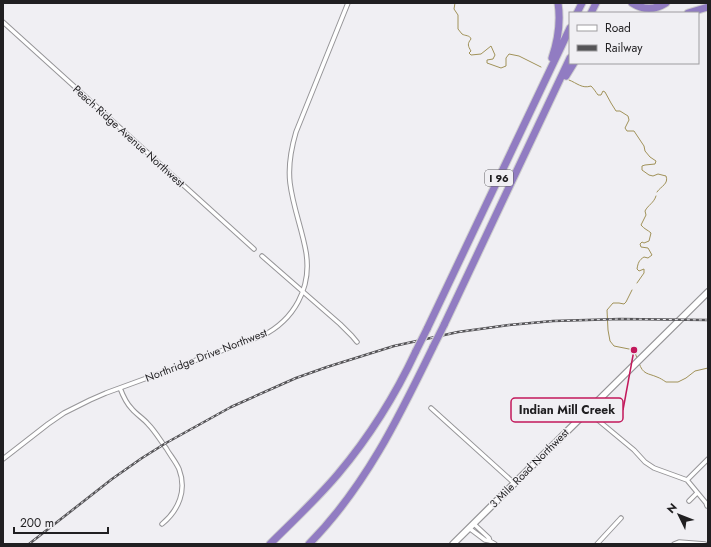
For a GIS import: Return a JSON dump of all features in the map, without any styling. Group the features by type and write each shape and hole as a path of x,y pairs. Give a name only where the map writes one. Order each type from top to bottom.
{"highway":[{"path":"536,98 556,43 559,24 558,3"},
{"path":"578,12 582,3"},
{"path":"592,12 596,3"},
{"path":"632,3 640,7 649,8 658,7 666,3"},
{"path":"691,12 708,6"},
{"name":"I 96","path":"270,544 338,474 357,451 402,381 569,30"},
{"name":"I 96","path":"309,544 337,512 372,464 400,416 569,60"},
{"path":"540,122 573,64"}],"main road":[{"name":"3 Mile Road Northwest","path":"453,544 708,292"}],"street":[{"name":"Northridge Drive Northwest","path":"3,459 64,413 97,396 252,340 266,334 287,318 297,304 302,292 306,276 307,259 291,190 289,172 291,153 296,132 348,3"},
{"name":"Peach Ridge Avenue Northwest","path":"3,22 254,249"},
{"path":"262,256 340,324 357,342"},
{"path":"120,388 127,404 148,424 176,464 180,474 182,486 180,498 173,513 162,524"},
{"path":"431,408 514,483"},
{"path":"587,411 634,450 645,462 654,468 687,480 707,504"},
{"path":"687,480 708,459"},
{"path":"689,501 697,493"},
{"path":"596,544 621,518"},
{"path":"472,526 495,544"},
{"path":"674,544 679,542 705,544"}],"waterway":[{"path":"455,3 454,9 458,15 458,29 462,34 469,36 471,39 468,45 471,51 469,53 471,55 481,54 491,46 495,55 493,59 487,60 487,63 501,68 506,66 506,58 509,54 519,56 541,67"},
{"path":"569,80 582,86 591,86 598,95 601,95 603,91 605,92 616,111 620,111 628,116 629,120 625,128 627,131 634,131 644,146 645,151 656,161 655,164 642,166 642,170 649,175 653,176 658,174 666,176 666,183 657,192"},
{"path":"637,283 644,273 644,269 639,271 637,269 639,262 644,257 648,258 652,255 648,248 641,247 640,244 642,242 644,243 649,241 651,233 641,225 646,215 645,211 656,196"},
{"path":"632,290 624,304 613,303 607,310 608,330 610,341 614,346 634,350 637,358"},
{"path":"639,363 644,372 666,382 678,382 695,371 708,368"}],"railway":[{"path":"29,544 112,479 166,443 231,407 296,378 327,367 394,346 458,332 509,325 553,321 620,319 708,320"}],"place":[{"name":"Indian Mill Creek","path":"634,350"}]}
